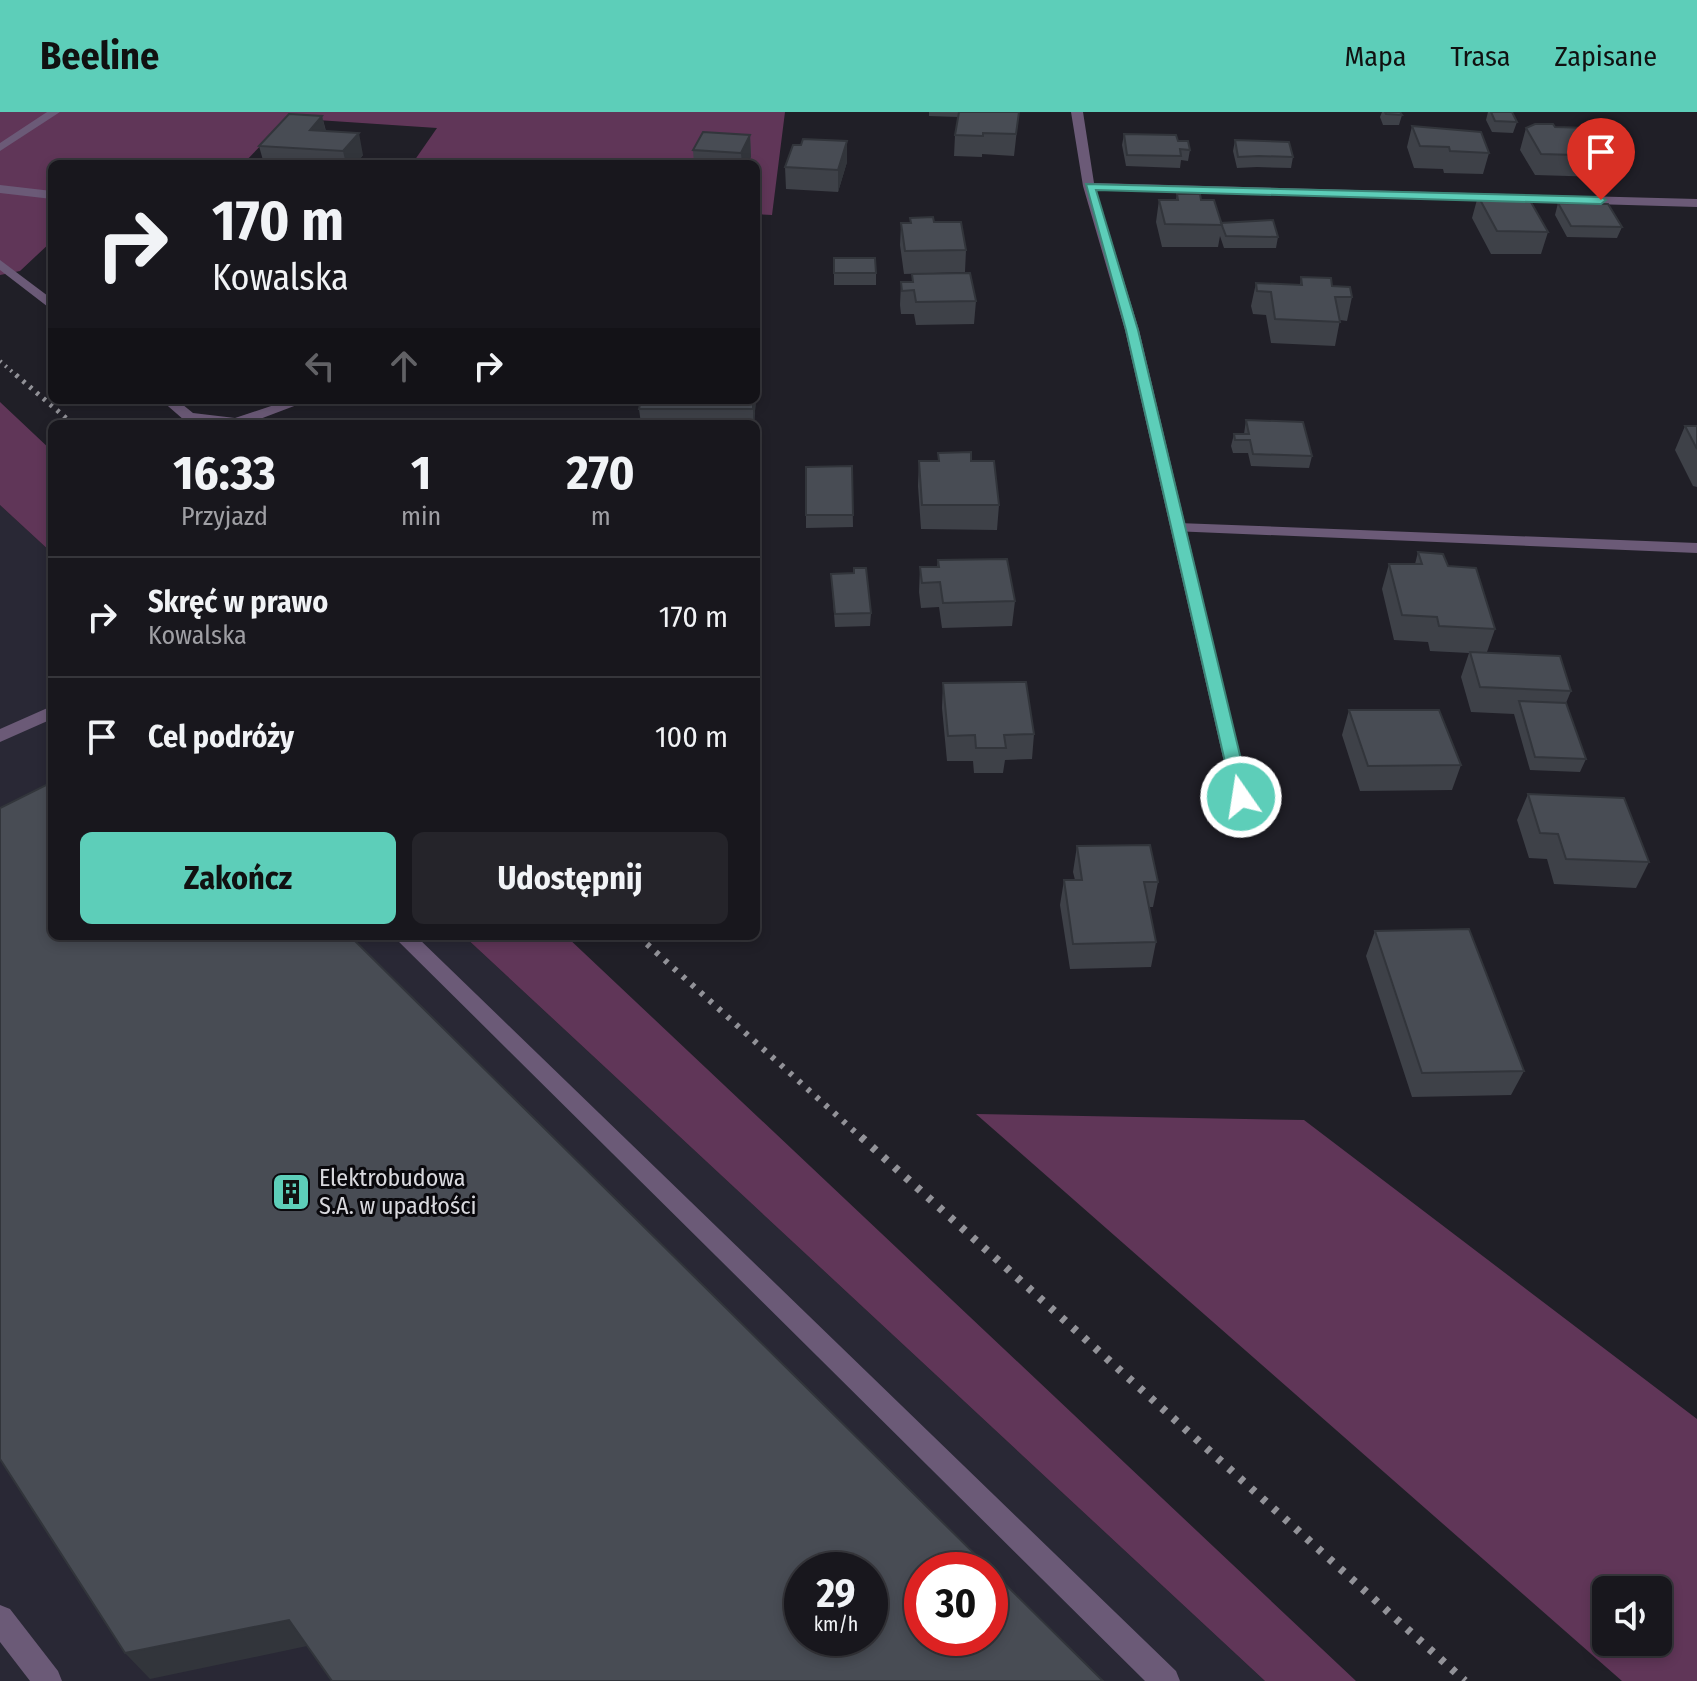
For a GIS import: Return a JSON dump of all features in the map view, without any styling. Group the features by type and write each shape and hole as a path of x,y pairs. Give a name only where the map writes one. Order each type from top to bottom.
{"street":[{"path":"0,148 54,112"},
{"path":"1077,112 1089,186 1132,330 1241,797"},
{"path":"1089,186 1697,203"},
{"path":"0,189 48,195"},
{"path":"0,264 48,303"},
{"path":"173,404 189,417 212,420"},
{"path":"245,420 291,404"},
{"path":"1178,528 1697,548"},
{"path":"0,736 48,714"},
{"path":"407,940 1166,1681"},
{"path":"0,1619 48,1681"}],"shaded area":[{"path":"0,112 785,112 772,215 760,214 760,160 415,160 437,128 287,118 247,160 48,160 48,245 20,271 0,275"},
{"path":"0,402 48,447 48,549 0,505"},
{"name":"Elektrobudowa S.A. w upadłości","path":"0,505 48,549 48,940 468,940 1265,1681 0,1681"},
{"path":"468,940 570,940 1356,1681 1265,1681"},
{"path":"976,1114 1304,1120 1697,1419 1697,1681 1622,1681 1594,1656 1672,1656 1672,1576 1592,1576 1592,1655"}],"building":[{"path":"959,112 1019,112 1016,134 955,135"},
{"path":"1491,112 1512,112 1517,122 1495,121"},
{"path":"289,114 322,116 310,130 359,133 343,151 259,146"},
{"path":"1535,124 1590,128 1610,156 1541,154 1526,128"},
{"path":"1412,126 1481,132 1489,153 1420,146"},
{"path":"703,132 750,135 741,153 693,150"},
{"path":"1124,134 1176,135 1178,141 1188,141 1190,150 1180,149 1181,156 1127,155"},
{"path":"803,139 847,141 838,170 785,167 793,145 801,145"},
{"path":"1235,140 1289,142 1293,157 1238,157"},
{"path":"1177,194 1200,194 1201,200 1214,200 1222,225 1165,224 1159,200 1178,200"},
{"path":"1478,196 1528,197 1548,232 1497,231"},
{"path":"1558,203 1608,204 1622,227 1571,226"},
{"path":"933,217 934,222 961,222 966,250 905,251 901,223 911,223 910,218"},
{"path":"1273,220 1278,237 1226,236 1221,223"},
{"path":"834,258 875,258 876,273 834,273"},
{"path":"970,273 976,301 916,302 914,290 902,291 901,282 913,282 912,274"},
{"path":"1301,277 1331,278 1332,286 1350,287 1352,297 1335,297 1340,322 1275,319 1271,292 1257,291 1256,283 1302,285"},
{"path":"640,404 753,404 753,409 639,409"},
{"path":"1246,420 1303,422 1312,456 1253,454 1250,440 1235,440 1234,434 1249,434"},
{"path":"1685,426 1697,426 1697,449"},
{"path":"971,452 971,461 994,461 999,505 922,505 919,461 939,461 938,453"},
{"path":"852,466 853,515 806,515 806,467"},
{"path":"1418,552 1443,554 1448,566 1476,568 1495,629 1439,626 1437,617 1402,615 1389,564 1422,564"},
{"path":"1007,559 1015,601 943,603 940,582 922,583 920,567 939,567 938,560"},
{"path":"854,568 866,568 871,613 835,614 831,574 854,573"},
{"path":"1470,652 1560,656 1571,691 1480,687"},
{"path":"1026,682 1034,734 1004,735 1006,748 976,748 975,735 948,736 943,683"},
{"path":"1519,701 1566,703 1586,759 1535,757"},
{"path":"1349,710 1439,710 1461,765 1368,766"},
{"name":"Elektrobudowa S.A. w upadłości","path":"48,784 48,940 354,940 973,1552 904,1552 904,1656 1008,1656 1008,1587 1103,1681 332,1681 289,1620 125,1653 0,1459 0,808"},
{"path":"1528,794 1624,798 1649,862 1566,859 1558,834 1540,833"},
{"path":"1150,845 1158,882 1144,882 1156,942 1073,944 1064,880 1082,880 1077,846"},
{"path":"1469,929 1524,1071 1422,1073 1375,931"}],"railway":[{"path":"0,361 18,377"},
{"path":"16,375 48,403"},
{"path":"50,404 68,420"},
{"path":"642,940 863,1139"},
{"path":"861,1137 1465,1681"}],"place":[{"name":"Elektrobudowa S.A. w upadłości","path":"291,1192"}],"route":[{"path":"1241,797 1132,330 1089,186 1601,200"}]}
